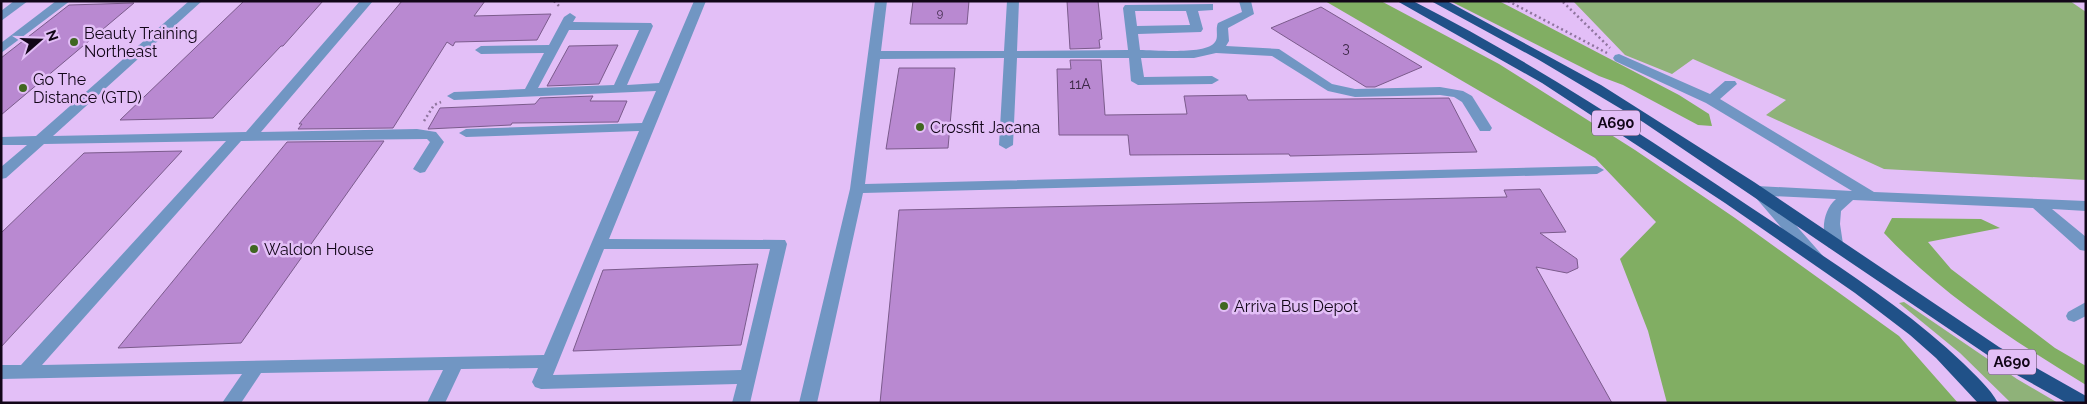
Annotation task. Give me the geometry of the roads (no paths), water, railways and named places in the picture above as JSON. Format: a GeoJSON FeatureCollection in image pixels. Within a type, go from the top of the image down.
{"type":"FeatureCollection","features":[{"type":"Feature","properties":{"kind":"highway","name":"A690"},"geometry":{"type":"LineString","coordinates":[[1403,1],[1498,51],[1572,95],[1655,148],[1820,261],[1897,315],[1939,349],[1989,403]]}},
{"type":"Feature","properties":{"kind":"highway","name":"A690"},"geometry":{"type":"LineString","coordinates":[[1437,1],[1595,87],[1758,191],[2004,357],[2084,403]]}},
{"type":"Feature","properties":{"kind":"street"},"geometry":{"type":"LineString","coordinates":[[1,17],[22,1]]}},
{"type":"Feature","properties":{"kind":"street"},"geometry":{"type":"LineString","coordinates":[[1,49],[64,1]]}},
{"type":"Feature","properties":{"kind":"street"},"geometry":{"type":"LineString","coordinates":[[1,175],[196,1]]}},
{"type":"Feature","properties":{"kind":"street"},"geometry":{"type":"LineString","coordinates":[[1,380],[26,371],[367,1]]}},
{"type":"Feature","properties":{"kind":"street"},"geometry":{"type":"LineString","coordinates":[[700,1],[541,382],[748,377]]}},
{"type":"Feature","properties":{"kind":"street"},"geometry":{"type":"LineString","coordinates":[[808,403],[857,189],[876,55],[881,1]]}},
{"type":"Feature","properties":{"kind":"street"},"geometry":{"type":"LineString","coordinates":[[1006,145],[1012,54],[1013,1]]}},
{"type":"Feature","properties":{"kind":"street"},"geometry":{"type":"LineString","coordinates":[[1216,49],[1223,41],[1222,26],[1248,14],[1245,1]]}},
{"type":"Feature","properties":{"kind":"street"},"geometry":{"type":"LineString","coordinates":[[1209,7],[1129,8],[1138,81],[1212,80]]}},
{"type":"Feature","properties":{"kind":"street"},"geometry":{"type":"LineString","coordinates":[[1131,30],[1197,29],[1191,8]]}},
{"type":"Feature","properties":{"kind":"street"},"geometry":{"type":"LineString","coordinates":[[529,93],[568,22],[648,26],[619,88]]}},
{"type":"Feature","properties":{"kind":"street"},"geometry":{"type":"LineString","coordinates":[[876,55],[1194,54],[1216,49],[1275,52],[1328,87],[1355,93],[1440,91],[1458,94],[1467,99],[1485,128]]}},
{"type":"Feature","properties":{"kind":"street"},"geometry":{"type":"LineString","coordinates":[[481,50],[552,50]]}},
{"type":"Feature","properties":{"kind":"street"},"geometry":{"type":"LineString","coordinates":[[1619,58],[1711,100],[1799,151],[1870,196]]}},
{"type":"Feature","properties":{"kind":"street"},"geometry":{"type":"LineString","coordinates":[[1711,100],[1730,84]]}},
{"type":"Feature","properties":{"kind":"street"},"geometry":{"type":"LineString","coordinates":[[456,96],[664,87]]}},
{"type":"Feature","properties":{"kind":"street"},"geometry":{"type":"LineString","coordinates":[[466,133],[646,127]]}},
{"type":"Feature","properties":{"kind":"street"},"geometry":{"type":"LineString","coordinates":[[1,141],[417,133],[431,135],[437,142],[420,169]]}},
{"type":"Feature","properties":{"kind":"street"},"geometry":{"type":"LineString","coordinates":[[857,189],[1597,170]]}},
{"type":"Feature","properties":{"kind":"street"},"geometry":{"type":"LineString","coordinates":[[1758,191],[1820,261]]}},
{"type":"Feature","properties":{"kind":"street"},"geometry":{"type":"LineString","coordinates":[[1758,191],[2086,206]]}},
{"type":"Feature","properties":{"kind":"street"},"geometry":{"type":"LineString","coordinates":[[1835,244],[1832,224],[1834,208],[1850,195]]}},
{"type":"Feature","properties":{"kind":"street"},"geometry":{"type":"LineString","coordinates":[[2036,204],[2086,246]]}},
{"type":"Feature","properties":{"kind":"street"},"geometry":{"type":"LineString","coordinates":[[598,244],[779,244],[742,403]]}},
{"type":"Feature","properties":{"kind":"street"},"geometry":{"type":"LineString","coordinates":[[1,372],[550,361]]}},
{"type":"Feature","properties":{"kind":"street"},"geometry":{"type":"LineString","coordinates":[[436,403],[455,363]]}},
{"type":"Feature","properties":{"kind":"street"},"geometry":{"type":"LineString","coordinates":[[231,403],[256,367]]}},
{"type":"Feature","properties":{"kind":"place","name":"Beauty Training Northeast"},"geometry":{"type":"Point","coordinates":[74,42]}},
{"type":"Feature","properties":{"kind":"place","name":"Go The Distance (GTD)"},"geometry":{"type":"Point","coordinates":[23,88]}},
{"type":"Feature","properties":{"kind":"place","name":"Crossfit Jacana"},"geometry":{"type":"Point","coordinates":[920,127]}},
{"type":"Feature","properties":{"kind":"place","name":"Waldon House"},"geometry":{"type":"Point","coordinates":[254,249]}},
{"type":"Feature","properties":{"kind":"place","name":"Arriva Bus Depot"},"geometry":{"type":"Point","coordinates":[1224,306]}}]}
